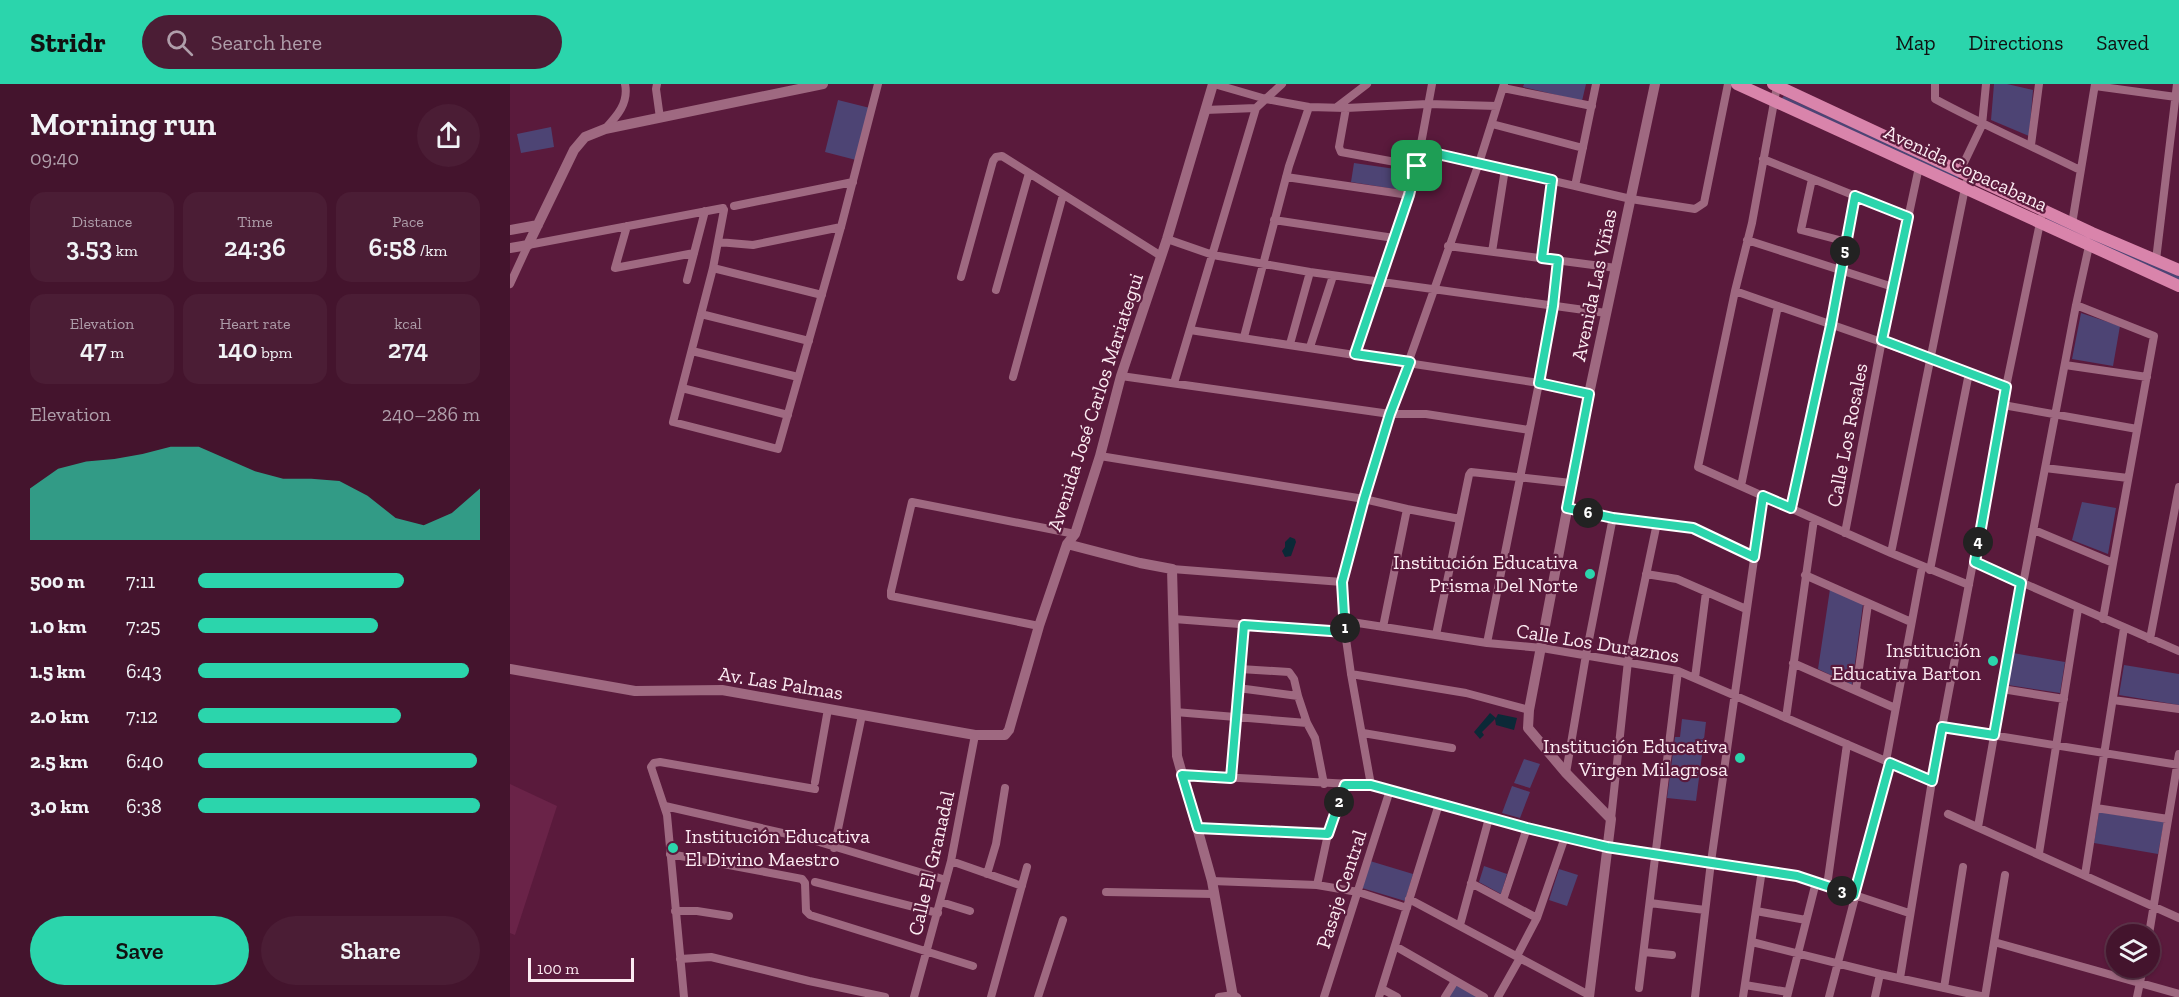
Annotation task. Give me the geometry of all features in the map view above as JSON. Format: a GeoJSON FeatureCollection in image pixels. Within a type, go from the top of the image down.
{"type":"FeatureCollection","features":[{"type":"Feature","properties":{"kind":"main road","name":"Avenida Copacabana"},"geometry":{"type":"LineString","coordinates":[[1737,84],[2179,286]]}},
{"type":"Feature","properties":{"kind":"main road","name":"Avenida Copacabana"},"geometry":{"type":"LineString","coordinates":[[1779,86],[2072,224],[2179,270]]}},
{"type":"Feature","properties":{"kind":"street"},"geometry":{"type":"LineString","coordinates":[[605,129],[620,112],[625,101],[625,84]]}},
{"type":"Feature","properties":{"kind":"street"},"geometry":{"type":"LineString","coordinates":[[657,84],[660,118]]}},
{"type":"Feature","properties":{"kind":"street"},"geometry":{"type":"LineString","coordinates":[[510,284],[574,150],[585,136],[605,129],[797,87],[823,84]]}},
{"type":"Feature","properties":{"kind":"street"},"geometry":{"type":"LineString","coordinates":[[510,248],[723,209],[713,268],[673,422],[778,449],[841,227],[878,84]]}},
{"type":"Feature","properties":{"kind":"street"},"geometry":{"type":"LineString","coordinates":[[1214,84],[1266,99],[1309,107],[1497,106]]}},
{"type":"Feature","properties":{"kind":"street","name":"Avenida José Carlos Mariategui"},"geometry":{"type":"LineString","coordinates":[[1009,730],[1039,626],[1067,544],[1075,534],[1100,456],[1121,375],[1167,239],[1214,84]]}},
{"type":"Feature","properties":{"kind":"street"},"geometry":{"type":"LineString","coordinates":[[1174,383],[1256,108],[1282,84]]}},
{"type":"Feature","properties":{"kind":"street"},"geometry":{"type":"LineString","coordinates":[[1367,84],[1341,108],[1339,147],[1341,152],[1417,166]]}},
{"type":"Feature","properties":{"kind":"street"},"geometry":{"type":"LineString","coordinates":[[1355,354],[1409,195],[1417,166],[1432,84]]}},
{"type":"Feature","properties":{"kind":"street"},"geometry":{"type":"LineString","coordinates":[[1575,186],[1596,84]]}},
{"type":"Feature","properties":{"kind":"street","name":"Avenida Las Viñas"},"geometry":{"type":"LineString","coordinates":[[1611,819],[1566,773],[1528,728],[1529,710],[1571,483],[1655,84]]}},
{"type":"Feature","properties":{"kind":"street"},"geometry":{"type":"LineString","coordinates":[[1420,150],[1631,199],[1695,209],[1704,203],[1728,84]]}},
{"type":"Feature","properties":{"kind":"street"},"geometry":{"type":"LineString","coordinates":[[1935,84],[1935,99],[1982,125],[2031,145],[2080,170]]}},
{"type":"Feature","properties":{"kind":"street"},"geometry":{"type":"LineString","coordinates":[[1891,554],[1965,188],[1964,173],[1982,125],[1986,84]]}},
{"type":"Feature","properties":{"kind":"street"},"geometry":{"type":"LineString","coordinates":[[2031,145],[2039,84]]}},
{"type":"Feature","properties":{"kind":"street"},"geometry":{"type":"LineString","coordinates":[[2156,260],[2177,84]]}},
{"type":"Feature","properties":{"kind":"street"},"geometry":{"type":"LineString","coordinates":[[2072,224],[2095,85],[2139,88],[2176,97]]}},
{"type":"Feature","properties":{"kind":"street"},"geometry":{"type":"LineString","coordinates":[[1371,785],[1345,632],[1342,582],[1390,414],[1479,163],[1503,86],[1592,106]]}},
{"type":"Feature","properties":{"kind":"street"},"geometry":{"type":"LineString","coordinates":[[1779,86],[1698,468],[1891,554],[1969,585]]}},
{"type":"Feature","properties":{"kind":"street"},"geometry":{"type":"LineString","coordinates":[[1244,337],[1286,177],[1309,107]]}},
{"type":"Feature","properties":{"kind":"street"},"geometry":{"type":"LineString","coordinates":[[1205,110],[1256,108]]}},
{"type":"Feature","properties":{"kind":"street"},"geometry":{"type":"LineString","coordinates":[[1492,124],[1583,148]]}},
{"type":"Feature","properties":{"kind":"street"},"geometry":{"type":"LineString","coordinates":[[961,277],[993,161],[996,157],[1002,156],[1161,256]]}},
{"type":"Feature","properties":{"kind":"street"},"geometry":{"type":"LineString","coordinates":[[1763,159],[1908,217]]}},
{"type":"Feature","properties":{"kind":"street","name":"Calle Los Rosales"},"geometry":{"type":"LineString","coordinates":[[1845,533],[1882,340],[1920,167]]}},
{"type":"Feature","properties":{"kind":"street"},"geometry":{"type":"LineString","coordinates":[[1492,252],[1505,170]]}},
{"type":"Feature","properties":{"kind":"street"},"geometry":{"type":"LineString","coordinates":[[996,290],[1029,173]]}},
{"type":"Feature","properties":{"kind":"street"},"geometry":{"type":"LineString","coordinates":[[1286,177],[1409,195]]}},
{"type":"Feature","properties":{"kind":"street"},"geometry":{"type":"LineString","coordinates":[[1812,179],[1801,230],[1847,242]]}},
{"type":"Feature","properties":{"kind":"street"},"geometry":{"type":"LineString","coordinates":[[1542,258],[1552,180]]}},
{"type":"Feature","properties":{"kind":"street"},"geometry":{"type":"LineString","coordinates":[[734,206],[853,182]]}},
{"type":"Feature","properties":{"kind":"street"},"geometry":{"type":"LineString","coordinates":[[1013,377],[1063,195]]}},
{"type":"Feature","properties":{"kind":"street"},"geometry":{"type":"LineString","coordinates":[[1791,508],[1831,325],[1855,196]]}},
{"type":"Feature","properties":{"kind":"street"},"geometry":{"type":"LineString","coordinates":[[1900,978],[1932,781],[2042,209]]}},
{"type":"Feature","properties":{"kind":"street"},"geometry":{"type":"LineString","coordinates":[[687,280],[705,211]]}},
{"type":"Feature","properties":{"kind":"street"},"geometry":{"type":"LineString","coordinates":[[1274,220],[1394,238]]}},
{"type":"Feature","properties":{"kind":"street"},"geometry":{"type":"LineString","coordinates":[[510,230],[538,225]]}},
{"type":"Feature","properties":{"kind":"street"},"geometry":{"type":"LineString","coordinates":[[627,226],[615,268],[694,253]]}},
{"type":"Feature","properties":{"kind":"street"},"geometry":{"type":"LineString","coordinates":[[718,242],[753,245],[841,227]]}},
{"type":"Feature","properties":{"kind":"street"},"geometry":{"type":"LineString","coordinates":[[1167,239],[1213,255],[1333,276],[1606,313]]}},
{"type":"Feature","properties":{"kind":"street"},"geometry":{"type":"LineString","coordinates":[[1747,240],[1893,288]]}},
{"type":"Feature","properties":{"kind":"street"},"geometry":{"type":"LineString","coordinates":[[1448,246],[1616,268]]}},
{"type":"Feature","properties":{"kind":"street"},"geometry":{"type":"LineString","coordinates":[[1978,827],[2022,584],[2089,246]]}},
{"type":"Feature","properties":{"kind":"street"},"geometry":{"type":"LineString","coordinates":[[1487,643],[1539,383],[1553,306],[1558,260]]}},
{"type":"Feature","properties":{"kind":"street"},"geometry":{"type":"LineString","coordinates":[[713,268],[822,295]]}},
{"type":"Feature","properties":{"kind":"street"},"geometry":{"type":"LineString","coordinates":[[1290,344],[1310,272]]}},
{"type":"Feature","properties":{"kind":"street"},"geometry":{"type":"LineString","coordinates":[[1310,348],[1333,276]]}},
{"type":"Feature","properties":{"kind":"street"},"geometry":{"type":"LineString","coordinates":[[1735,291],[1831,325],[1882,340],[2006,387]]}},
{"type":"Feature","properties":{"kind":"street"},"geometry":{"type":"LineString","coordinates":[[2076,305],[2154,336],[2103,619]]}},
{"type":"Feature","properties":{"kind":"street"},"geometry":{"type":"LineString","coordinates":[[1741,486],[1778,306]]}},
{"type":"Feature","properties":{"kind":"street"},"geometry":{"type":"LineString","coordinates":[[701,314],[809,341]]}},
{"type":"Feature","properties":{"kind":"street"},"geometry":{"type":"LineString","coordinates":[[1190,330],[1410,362],[1539,383],[1589,394]]}},
{"type":"Feature","properties":{"kind":"street"},"geometry":{"type":"LineString","coordinates":[[692,351],[798,377]]}},
{"type":"Feature","properties":{"kind":"street"},"geometry":{"type":"LineString","coordinates":[[2065,365],[2147,377]]}},
{"type":"Feature","properties":{"kind":"street"},"geometry":{"type":"LineString","coordinates":[[1829,997],[1888,762],[1895,708],[1911,622],[1926,569],[1970,373]]}},
{"type":"Feature","properties":{"kind":"street"},"geometry":{"type":"LineString","coordinates":[[1121,375],[1390,414],[1426,414],[1529,430]]}},
{"type":"Feature","properties":{"kind":"street"},"geometry":{"type":"LineString","coordinates":[[682,388],[788,415]]}},
{"type":"Feature","properties":{"kind":"street"},"geometry":{"type":"LineString","coordinates":[[2003,405],[2137,429]]}},
{"type":"Feature","properties":{"kind":"street"},"geometry":{"type":"LineString","coordinates":[[1100,456],[1364,499],[1460,519]]}},
{"type":"Feature","properties":{"kind":"street"},"geometry":{"type":"LineString","coordinates":[[2045,468],[2128,478]]}},
{"type":"Feature","properties":{"kind":"street"},"geometry":{"type":"LineString","coordinates":[[1436,635],[1471,472],[1571,483]]}},
{"type":"Feature","properties":{"kind":"street"},"geometry":{"type":"LineString","coordinates":[[2150,639],[2179,487]]}},
{"type":"Feature","properties":{"kind":"street"},"geometry":{"type":"LineString","coordinates":[[1695,997],[1711,862],[1763,496]]}},
{"type":"Feature","properties":{"kind":"street"},"geometry":{"type":"LineString","coordinates":[[1039,626],[891,596],[912,502],[1075,534]]}},
{"type":"Feature","properties":{"kind":"street"},"geometry":{"type":"LineString","coordinates":[[1567,508],[1613,518],[1693,528],[1754,557]]}},
{"type":"Feature","properties":{"kind":"street"},"geometry":{"type":"LineString","coordinates":[[1383,627],[1407,509]]}},
{"type":"Feature","properties":{"kind":"street"},"geometry":{"type":"LineString","coordinates":[[1566,773],[1613,518]]}},
{"type":"Feature","properties":{"kind":"street"},"geometry":{"type":"LineString","coordinates":[[1786,718],[1814,519]]}},
{"type":"Feature","properties":{"kind":"street"},"geometry":{"type":"LineString","coordinates":[[1212,881],[1317,885],[1408,903],[1460,925],[1589,996],[1628,661],[1657,524]]}},
{"type":"Feature","properties":{"kind":"street"},"geometry":{"type":"LineString","coordinates":[[2034,530],[2113,563]]}},
{"type":"Feature","properties":{"kind":"street"},"geometry":{"type":"LineString","coordinates":[[1067,544],[1173,569],[1342,582]]}},
{"type":"Feature","properties":{"kind":"street"},"geometry":{"type":"LineString","coordinates":[[1975,562],[2078,609],[2179,651]]}},
{"type":"Feature","properties":{"kind":"street"},"geometry":{"type":"LineString","coordinates":[[1173,569],[1177,756],[1212,881],[1234,996],[1219,997]]}},
{"type":"Feature","properties":{"kind":"street"},"geometry":{"type":"LineString","coordinates":[[1646,574],[1677,579],[1746,609]]}},
{"type":"Feature","properties":{"kind":"street"},"geometry":{"type":"LineString","coordinates":[[1805,575],[1911,622]]}},
{"type":"Feature","properties":{"kind":"street"},"geometry":{"type":"LineString","coordinates":[[1695,678],[1706,592]]}},
{"type":"Feature","properties":{"kind":"street"},"geometry":{"type":"LineString","coordinates":[[1856,690],[1868,604]]}},
{"type":"Feature","properties":{"kind":"street"},"geometry":{"type":"LineString","coordinates":[[2038,854],[2078,609]]}},
{"type":"Feature","properties":{"kind":"street"},"geometry":{"type":"LineString","coordinates":[[1174,619],[1345,632]]}},
{"type":"Feature","properties":{"kind":"street","name":"Calle Los Duraznos"},"geometry":{"type":"LineString","coordinates":[[1346,621],[1487,643],[1542,648],[1678,671],[1932,781]]}},
{"type":"Feature","properties":{"kind":"street"},"geometry":{"type":"LineString","coordinates":[[1231,778],[1244,625]]}},
{"type":"Feature","properties":{"kind":"street"},"geometry":{"type":"LineString","coordinates":[[2085,875],[2124,628]]}},
{"type":"Feature","properties":{"kind":"street"},"geometry":{"type":"LineString","coordinates":[[1793,663],[1895,708]]}},
{"type":"Feature","properties":{"kind":"street","name":"Av. Las Palmas"},"geometry":{"type":"LineString","coordinates":[[510,669],[635,691],[722,690],[975,735],[1005,735],[1009,730]]}},
{"type":"Feature","properties":{"kind":"street"},"geometry":{"type":"LineString","coordinates":[[1240,669],[1289,672],[1294,679],[1307,723],[1315,738],[1324,784]]}},
{"type":"Feature","properties":{"kind":"street"},"geometry":{"type":"LineString","coordinates":[[1639,988],[1678,671]]}},
{"type":"Feature","properties":{"kind":"street"},"geometry":{"type":"LineString","coordinates":[[1351,674],[1466,693],[1529,710]]}},
{"type":"Feature","properties":{"kind":"street"},"geometry":{"type":"LineString","coordinates":[[1238,688],[1298,696]]}},
{"type":"Feature","properties":{"kind":"street"},"geometry":{"type":"LineString","coordinates":[[2002,689],[2064,699]]}},
{"type":"Feature","properties":{"kind":"street"},"geometry":{"type":"LineString","coordinates":[[2113,700],[2179,709]]}},
{"type":"Feature","properties":{"kind":"street"},"geometry":{"type":"LineString","coordinates":[[684,997],[665,806],[651,767],[660,762],[815,786],[828,709]]}},
{"type":"Feature","properties":{"kind":"street"},"geometry":{"type":"LineString","coordinates":[[1175,712],[1307,723]]}},
{"type":"Feature","properties":{"kind":"street"},"geometry":{"type":"LineString","coordinates":[[834,848],[862,715]]}},
{"type":"Feature","properties":{"kind":"street"},"geometry":{"type":"LineString","coordinates":[[1942,727],[2178,765]]}},
{"type":"Feature","properties":{"kind":"street"},"geometry":{"type":"LineString","coordinates":[[1363,733],[1452,747]]}},
{"type":"Feature","properties":{"kind":"street","name":"Calle El Granadal"},"geometry":{"type":"LineString","coordinates":[[914,997],[951,861],[975,735]]}},
{"type":"Feature","properties":{"kind":"street"},"geometry":{"type":"LineString","coordinates":[[1827,886],[1847,744]]}},
{"type":"Feature","properties":{"kind":"street"},"geometry":{"type":"LineString","coordinates":[[2151,924],[2179,754]]}},
{"type":"Feature","properties":{"kind":"street"},"geometry":{"type":"LineString","coordinates":[[1182,775],[1371,785],[1527,828],[1607,847],[1797,876],[1909,913]]}},
{"type":"Feature","properties":{"kind":"street"},"geometry":{"type":"LineString","coordinates":[[1317,885],[1328,834],[1345,785]]}},
{"type":"Feature","properties":{"kind":"street"},"geometry":{"type":"LineString","coordinates":[[987,874],[996,844],[1005,788]]}},
{"type":"Feature","properties":{"kind":"street","name":"Pasaje Central"},"geometry":{"type":"LineString","coordinates":[[1324,997],[1390,790]]}},
{"type":"Feature","properties":{"kind":"street"},"geometry":{"type":"LineString","coordinates":[[1397,997],[1381,993],[1439,804]]}},
{"type":"Feature","properties":{"kind":"street"},"geometry":{"type":"LineString","coordinates":[[665,806],[809,839],[946,880]]}},
{"type":"Feature","properties":{"kind":"street"},"geometry":{"type":"LineString","coordinates":[[2096,808],[2168,819]]}},
{"type":"Feature","properties":{"kind":"street"},"geometry":{"type":"LineString","coordinates":[[1948,814],[2179,918]]}},
{"type":"Feature","properties":{"kind":"street"},"geometry":{"type":"LineString","coordinates":[[1460,925],[1489,818]]}},
{"type":"Feature","properties":{"kind":"street"},"geometry":{"type":"LineString","coordinates":[[1198,828],[1328,834]]}},
{"type":"Feature","properties":{"kind":"street"},"geometry":{"type":"LineString","coordinates":[[1503,900],[1527,828]]}},
{"type":"Feature","properties":{"kind":"street"},"geometry":{"type":"LineString","coordinates":[[1497,997],[1537,918],[1565,837]]}},
{"type":"Feature","properties":{"kind":"street"},"geometry":{"type":"LineString","coordinates":[[670,854],[802,879],[805,883],[807,914],[973,966]]}},
{"type":"Feature","properties":{"kind":"street"},"geometry":{"type":"LineString","coordinates":[[951,861],[1022,886]]}},
{"type":"Feature","properties":{"kind":"street"},"geometry":{"type":"LineString","coordinates":[[991,997],[1027,867]]}},
{"type":"Feature","properties":{"kind":"street"},"geometry":{"type":"LineString","coordinates":[[1944,988],[1963,867]]}},
{"type":"Feature","properties":{"kind":"street"},"geometry":{"type":"LineString","coordinates":[[1743,997],[1762,870]]}},
{"type":"Feature","properties":{"kind":"street"},"geometry":{"type":"LineString","coordinates":[[1752,942],[1837,964],[1985,997],[2006,875]]}},
{"type":"Feature","properties":{"kind":"street"},"geometry":{"type":"LineString","coordinates":[[815,882],[938,914]]}},
{"type":"Feature","properties":{"kind":"street"},"geometry":{"type":"LineString","coordinates":[[1745,985],[1787,994],[1816,882]]}},
{"type":"Feature","properties":{"kind":"street"},"geometry":{"type":"LineString","coordinates":[[1471,883],[1537,918]]}},
{"type":"Feature","properties":{"kind":"street"},"geometry":{"type":"LineString","coordinates":[[1106,892],[1214,894]]}},
{"type":"Feature","properties":{"kind":"street"},"geometry":{"type":"LineString","coordinates":[[941,902],[970,911]]}},
{"type":"Feature","properties":{"kind":"street"},"geometry":{"type":"LineString","coordinates":[[1650,903],[1705,910]]}},
{"type":"Feature","properties":{"kind":"street"},"geometry":{"type":"LineString","coordinates":[[675,911],[697,911],[729,916]]}},
{"type":"Feature","properties":{"kind":"street"},"geometry":{"type":"LineString","coordinates":[[1756,911],[1806,920]]}},
{"type":"Feature","properties":{"kind":"street"},"geometry":{"type":"LineString","coordinates":[[1038,997],[1063,920]]}},
{"type":"Feature","properties":{"kind":"street"},"geometry":{"type":"LineString","coordinates":[[1994,942],[2179,994]]}},
{"type":"Feature","properties":{"kind":"street"},"geometry":{"type":"LineString","coordinates":[[1395,946],[1484,997]]}},
{"type":"Feature","properties":{"kind":"street"},"geometry":{"type":"LineString","coordinates":[[1644,952],[1672,955]]}},
{"type":"Feature","properties":{"kind":"street"},"geometry":{"type":"LineString","coordinates":[[680,959],[711,957],[885,997]]}},
{"type":"Feature","properties":{"kind":"street"},"geometry":{"type":"LineString","coordinates":[[1875,997],[1880,974]]}},
{"type":"Feature","properties":{"kind":"street"},"geometry":{"type":"LineString","coordinates":[[2137,997],[2141,978]]}},
{"type":"Feature","properties":{"kind":"street"},"geometry":{"type":"LineString","coordinates":[[1445,997],[1455,981]]}},
{"type":"Feature","properties":{"kind":"shaded area"},"geometry":{"type":"Polygon","coordinates":[[[1524,84],[1586,84],[1582,101],[1523,87],[1524,84]]]}},
{"type":"Feature","properties":{"kind":"shaded area"},"geometry":{"type":"Polygon","coordinates":[[[1994,84],[2007,84],[2033,90],[2029,136],[1991,120],[1994,84]]]}},
{"type":"Feature","properties":{"kind":"shaded area"},"geometry":{"type":"Polygon","coordinates":[[[1784,96],[1959,177],[1957,180],[1781,99],[1784,96]]]}},
{"type":"Feature","properties":{"kind":"shaded area"},"geometry":{"type":"Polygon","coordinates":[[[838,100],[870,108],[856,160],[825,152],[838,100]]]}},
{"type":"Feature","properties":{"kind":"shaded area"},"geometry":{"type":"Polygon","coordinates":[[[551,127],[554,147],[521,153],[517,134],[551,127]]]}},
{"type":"Feature","properties":{"kind":"shaded area"},"geometry":{"type":"Polygon","coordinates":[[[1354,163],[1409,171],[1401,190],[1351,182],[1354,163]]]}},
{"type":"Feature","properties":{"kind":"shaded area"},"geometry":{"type":"Polygon","coordinates":[[[2046,219],[2179,275],[2179,281],[2046,219]]]}},
{"type":"Feature","properties":{"kind":"shaded area"},"geometry":{"type":"Polygon","coordinates":[[[2081,313],[2120,326],[2113,366],[2072,359],[2081,313]]]}},
{"type":"Feature","properties":{"kind":"shaded area"},"geometry":{"type":"Polygon","coordinates":[[[2082,502],[2116,508],[2108,554],[2072,540],[2082,502]]]}},
{"type":"Feature","properties":{"kind":"shaded area"},"geometry":{"type":"Polygon","coordinates":[[[1830,589],[1863,604],[1852,685],[1818,669],[1830,589]]]}},
{"type":"Feature","properties":{"kind":"shaded area"},"geometry":{"type":"Polygon","coordinates":[[[2013,653],[2065,662],[2060,693],[2008,685],[2013,653]]]}},
{"type":"Feature","properties":{"kind":"shaded area"},"geometry":{"type":"Polygon","coordinates":[[[2124,665],[2179,674],[2179,705],[2119,695],[2124,665]]]}},
{"type":"Feature","properties":{"kind":"shaded area"},"geometry":{"type":"Polygon","coordinates":[[[1682,719],[1706,722],[1704,739],[1693,739],[1704,740],[1696,801],[1667,798],[1675,737],[1680,737],[1682,719]]]}},
{"type":"Feature","properties":{"kind":"shaded area"},"geometry":{"type":"Polygon","coordinates":[[[1524,759],[1540,764],[1530,788],[1514,783],[1524,759]]]}},
{"type":"Feature","properties":{"kind":"shaded area"},"geometry":{"type":"Polygon","coordinates":[[[510,784],[557,806],[515,935],[510,933],[510,784]]]}},
{"type":"Feature","properties":{"kind":"shaded area"},"geometry":{"type":"Polygon","coordinates":[[[1512,786],[1530,792],[1520,818],[1502,813],[1512,786]]]}},
{"type":"Feature","properties":{"kind":"shaded area"},"geometry":{"type":"Polygon","coordinates":[[[2099,812],[2164,822],[2158,854],[2094,843],[2099,812]]]}},
{"type":"Feature","properties":{"kind":"shaded area"},"geometry":{"type":"Polygon","coordinates":[[[1370,861],[1413,874],[1405,901],[1362,888],[1370,861]]]}},
{"type":"Feature","properties":{"kind":"shaded area"},"geometry":{"type":"Polygon","coordinates":[[[1484,866],[1507,874],[1501,894],[1479,882],[1484,866]]]}},
{"type":"Feature","properties":{"kind":"shaded area"},"geometry":{"type":"Polygon","coordinates":[[[1559,869],[1578,875],[1567,906],[1549,900],[1559,869]]]}},
{"type":"Feature","properties":{"kind":"shaded area"},"geometry":{"type":"Polygon","coordinates":[[[1455,984],[1478,997],[1448,997],[1455,984]]]}},
{"type":"Feature","properties":{"kind":"water"},"geometry":{"type":"Polygon","coordinates":[[[1290,537],[1296,542],[1291,556],[1285,557],[1282,551],[1285,542],[1290,537]]]}},
{"type":"Feature","properties":{"kind":"water"},"geometry":{"type":"Polygon","coordinates":[[[1490,713],[1496,718],[1498,714],[1517,718],[1514,730],[1496,725],[1495,719],[1482,732],[1484,735],[1480,739],[1474,732],[1490,713]]]}},
{"type":"Feature","properties":{"kind":"place","name":"Institución Educativa Prisma Del Norte"},"geometry":{"type":"Point","coordinates":[1590,574]}},
{"type":"Feature","properties":{"kind":"place","name":"Institución Educativa Barton"},"geometry":{"type":"Point","coordinates":[1993,661]}},
{"type":"Feature","properties":{"kind":"place","name":"Institución Educativa Virgen Milagrosa"},"geometry":{"type":"Point","coordinates":[1740,758]}},
{"type":"Feature","properties":{"kind":"place","name":"Institución Educativa El Divino Maestro"},"geometry":{"type":"Point","coordinates":[673,848]}},
{"type":"Feature","properties":{"kind":"route"},"geometry":{"type":"LineString","coordinates":[[1420,150],[1552,180],[1542,258],[1558,260],[1553,306],[1539,383],[1589,394],[1567,508],[1613,518],[1693,528],[1754,557],[1763,496],[1791,508],[1831,325],[1855,196],[1908,217],[1882,340],[2006,387],[1975,562],[2021,583],[1994,735],[1942,727],[1932,781],[1890,763],[1854,895],[1797,876],[1607,847],[1527,828],[1371,785],[1345,785],[1328,834],[1198,828],[1182,775],[1231,778],[1244,625],[1345,632],[1342,582],[1390,414],[1410,362],[1355,354],[1417,166],[1420,150]]}}]}
